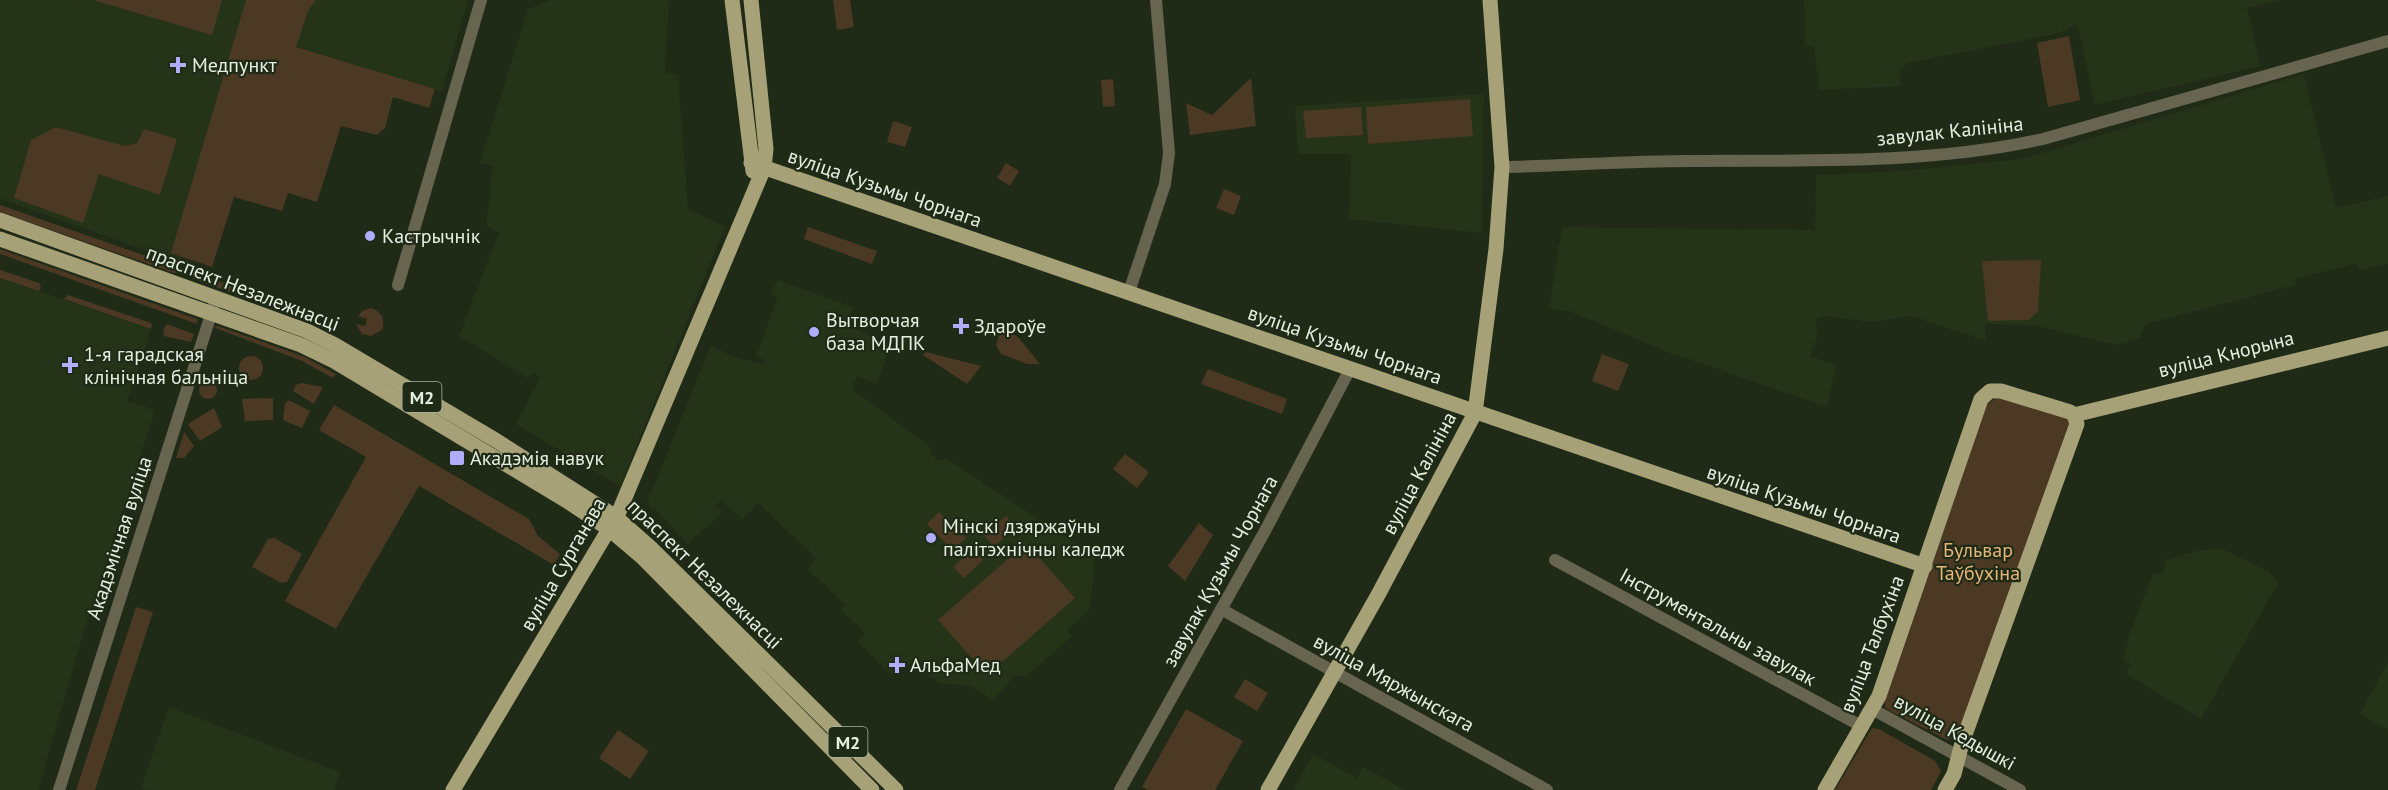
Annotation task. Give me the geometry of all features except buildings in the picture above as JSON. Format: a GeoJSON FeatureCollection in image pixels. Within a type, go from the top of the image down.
{"type":"FeatureCollection","features":[{"type":"Feature","properties":{"kind":"main road"},"geometry":{"type":"LineString","coordinates":[[732,0],[757,166]]}},
{"type":"Feature","properties":{"kind":"main road","name":"вуліца Сурганава"},"geometry":{"type":"LineString","coordinates":[[453,790],[612,523],[756,183],[757,166],[766,149],[751,0]]}},
{"type":"Feature","properties":{"kind":"main road","name":"вуліца Калініна"},"geometry":{"type":"LineString","coordinates":[[1268,790],[1475,413],[1496,249],[1502,167],[1490,0]]}},
{"type":"Feature","properties":{"kind":"main road","name":"вуліца Кузьмы Чорнага"},"geometry":{"type":"LineString","coordinates":[[757,166],[1925,566]]}},
{"type":"Feature","properties":{"kind":"main road","name":"праспект Незалежнасці"},"geometry":{"type":"LineString","coordinates":[[0,220],[307,331],[335,345],[497,441],[612,523],[642,557],[872,790]]}},
{"type":"Feature","properties":{"kind":"main road","name":"праспект Незалежнасці"},"geometry":{"type":"LineString","coordinates":[[0,239],[301,345],[334,361],[612,523],[650,547],[896,790]]}},
{"type":"Feature","properties":{"kind":"main road","name":"вуліца Кнорына"},"geometry":{"type":"LineString","coordinates":[[2074,415],[2388,338]]}},
{"type":"Feature","properties":{"kind":"main road","name":"вуліца Талбухіна"},"geometry":{"type":"LineString","coordinates":[[1825,790],[1872,709],[1925,566],[1983,396],[1990,391],[2001,391],[2074,415]]}},
{"type":"Feature","properties":{"kind":"main road"},"geometry":{"type":"LineString","coordinates":[[1945,790],[2077,424],[2074,415]]}},
{"type":"Feature","properties":{"kind":"street"},"geometry":{"type":"LineString","coordinates":[[398,285],[481,0]]}},
{"type":"Feature","properties":{"kind":"street"},"geometry":{"type":"LineString","coordinates":[[1129,292],[1165,184],[1169,153],[1156,0]]}},
{"type":"Feature","properties":{"kind":"street","name":"завулак Калініна"},"geometry":{"type":"LineString","coordinates":[[1502,167],[1666,161],[1809,162],[1905,158],[1991,149],[2043,139],[2388,41]]}},
{"type":"Feature","properties":{"kind":"street","name":"Акадэмічная вуліца"},"geometry":{"type":"LineString","coordinates":[[59,790],[216,298]]}},
{"type":"Feature","properties":{"kind":"street","name":"завулак Кузьмы Чорнага"},"geometry":{"type":"LineString","coordinates":[[1120,790],[1221,609],[1350,369]]}},
{"type":"Feature","properties":{"kind":"street","name":"Інструментальны завулак"},"geometry":{"type":"LineString","coordinates":[[1556,560],[1863,727]]}},
{"type":"Feature","properties":{"kind":"street","name":"вуліца Мяржынскага"},"geometry":{"type":"LineString","coordinates":[[1221,609],[1547,790]]}},
{"type":"Feature","properties":{"kind":"street","name":"вуліца Кедышкі"},"geometry":{"type":"LineString","coordinates":[[1872,709],[2020,790]]}},
{"type":"Feature","properties":{"kind":"shaded area"},"geometry":{"type":"Polygon","coordinates":[[[0,0],[468,0],[442,92],[248,32],[180,262],[0,199],[0,0]]]}},
{"type":"Feature","properties":{"kind":"shaded area"},"geometry":{"type":"Polygon","coordinates":[[[551,0],[669,0],[665,72],[678,75],[688,209],[725,227],[620,487],[516,424],[540,377],[533,372],[528,378],[459,336],[499,232],[486,226],[493,166],[480,163],[528,9],[551,0]]]}},
{"type":"Feature","properties":{"kind":"shaded area"},"geometry":{"type":"Polygon","coordinates":[[[1804,0],[2280,0],[2247,8],[2260,66],[2095,105],[2077,24],[2060,33],[1908,63],[1899,71],[1901,86],[1819,90],[1814,46],[1805,45],[1804,0]]]}},
{"type":"Feature","properties":{"kind":"shaded area"},"geometry":{"type":"Polygon","coordinates":[[[2304,74],[2336,208],[2388,196],[2388,264],[2359,270],[2356,264],[2295,279],[2296,285],[2146,324],[2140,338],[2116,345],[2032,325],[1985,324],[1986,341],[1912,316],[1873,322],[1823,316],[1816,319],[1818,335],[1810,356],[1837,365],[1826,407],[1668,352],[1569,311],[1549,309],[1562,227],[1815,230],[1816,175],[1900,171],[2022,159],[2304,74]]]}},
{"type":"Feature","properties":{"kind":"shaded area"},"geometry":{"type":"Polygon","coordinates":[[[1484,94],[1482,233],[1349,219],[1351,154],[1298,154],[1295,106],[1484,94]]]}},
{"type":"Feature","properties":{"kind":"shaded area"},"geometry":{"type":"Polygon","coordinates":[[[0,278],[151,329],[127,401],[155,410],[83,634],[38,790],[0,790],[0,278]]]}},
{"type":"Feature","properties":{"kind":"shaded area","name":"Мінскі дзяржаўны палітэхнічны каледж"},"geometry":{"type":"Polygon","coordinates":[[[777,280],[853,307],[846,325],[891,344],[877,384],[857,377],[852,389],[930,447],[932,455],[938,460],[947,459],[1095,556],[1090,609],[1067,630],[1072,636],[1026,677],[1016,675],[992,700],[969,685],[941,684],[906,662],[893,676],[857,642],[865,633],[840,610],[845,604],[807,569],[816,558],[758,503],[742,520],[721,500],[716,505],[723,512],[688,544],[655,509],[650,508],[646,494],[651,493],[711,345],[729,355],[761,364],[765,360],[756,356],[778,297],[771,294],[777,280]]]}},
{"type":"Feature","properties":{"kind":"shaded area"},"geometry":{"type":"Polygon","coordinates":[[[2222,549],[2268,571],[2278,583],[2201,719],[2126,674],[2130,664],[2123,659],[2130,632],[2153,574],[2165,572],[2164,560],[2200,550],[2222,549]]]}},
{"type":"Feature","properties":{"kind":"shaded area"},"geometry":{"type":"Polygon","coordinates":[[[2388,662],[2388,730],[2360,714],[2388,662]]]}},
{"type":"Feature","properties":{"kind":"shaded area"},"geometry":{"type":"Polygon","coordinates":[[[169,707],[340,772],[334,790],[149,790],[141,788],[169,707]]]}},
{"type":"Feature","properties":{"kind":"shaded area"},"geometry":{"type":"Polygon","coordinates":[[[1313,754],[1357,778],[1363,767],[1405,790],[1293,790],[1313,754]]]}},
{"type":"Feature","properties":{"kind":"green space"},"geometry":{"type":"Polygon","coordinates":[[[93,0],[222,0],[212,35],[93,0]]]}},
{"type":"Feature","properties":{"kind":"green space"},"geometry":{"type":"Polygon","coordinates":[[[246,0],[316,0],[308,11],[296,47],[435,89],[429,108],[393,97],[385,128],[377,135],[341,126],[317,202],[288,193],[282,211],[234,197],[212,267],[171,253],[246,0]]]}},
{"type":"Feature","properties":{"kind":"green space"},"geometry":{"type":"Polygon","coordinates":[[[833,0],[850,0],[854,27],[837,30],[833,0]]]}},
{"type":"Feature","properties":{"kind":"green space"},"geometry":{"type":"Polygon","coordinates":[[[2069,36],[2080,100],[2048,107],[2037,43],[2069,36]]]}},
{"type":"Feature","properties":{"kind":"green space"},"geometry":{"type":"Polygon","coordinates":[[[1251,78],[1256,126],[1190,135],[1186,103],[1212,115],[1251,78]]]}},
{"type":"Feature","properties":{"kind":"green space"},"geometry":{"type":"Polygon","coordinates":[[[1113,79],[1115,106],[1103,107],[1101,80],[1113,79]]]}},
{"type":"Feature","properties":{"kind":"green space"},"geometry":{"type":"Polygon","coordinates":[[[1470,99],[1473,136],[1368,144],[1366,107],[1470,99]]]}},
{"type":"Feature","properties":{"kind":"green space"},"geometry":{"type":"Polygon","coordinates":[[[1361,107],[1363,135],[1306,138],[1303,111],[1361,107]]]}},
{"type":"Feature","properties":{"kind":"green space"},"geometry":{"type":"Polygon","coordinates":[[[893,121],[912,127],[905,147],[887,142],[893,121]]]}},
{"type":"Feature","properties":{"kind":"green space"},"geometry":{"type":"Polygon","coordinates":[[[56,127],[124,146],[137,143],[144,129],[177,139],[160,195],[99,174],[83,223],[14,198],[31,140],[56,127]]]}},
{"type":"Feature","properties":{"kind":"green space"},"geometry":{"type":"Polygon","coordinates":[[[1006,163],[1019,171],[1010,186],[997,178],[1006,163]]]}},
{"type":"Feature","properties":{"kind":"green space"},"geometry":{"type":"Polygon","coordinates":[[[1224,189],[1241,196],[1234,215],[1216,208],[1224,189]]]}},
{"type":"Feature","properties":{"kind":"green space"},"geometry":{"type":"Polygon","coordinates":[[[0,205],[180,268],[179,273],[0,212],[0,205]]]}},
{"type":"Feature","properties":{"kind":"green space"},"geometry":{"type":"Polygon","coordinates":[[[808,227],[877,251],[872,264],[804,239],[808,227]]]}},
{"type":"Feature","properties":{"kind":"green space"},"geometry":{"type":"Polygon","coordinates":[[[0,249],[197,319],[197,324],[0,254],[0,249]]]}},
{"type":"Feature","properties":{"kind":"green space"},"geometry":{"type":"Polygon","coordinates":[[[2041,260],[2038,311],[2029,320],[1988,321],[1982,261],[2041,260]]]}},
{"type":"Feature","properties":{"kind":"green space"},"geometry":{"type":"Polygon","coordinates":[[[0,270],[39,283],[41,287],[39,291],[0,278],[0,270]]]}},
{"type":"Feature","properties":{"kind":"green space"},"geometry":{"type":"Polygon","coordinates":[[[192,272],[302,310],[300,316],[193,279],[192,272]]]}},
{"type":"Feature","properties":{"kind":"green space"},"geometry":{"type":"Polygon","coordinates":[[[68,295],[151,323],[151,329],[64,299],[68,295]]]}},
{"type":"Feature","properties":{"kind":"green space"},"geometry":{"type":"Polygon","coordinates":[[[371,308],[380,313],[383,322],[382,330],[371,336],[362,334],[356,324],[365,326],[367,319],[358,316],[362,311],[371,308]]]}},
{"type":"Feature","properties":{"kind":"green space"},"geometry":{"type":"Polygon","coordinates":[[[167,324],[194,334],[191,342],[164,336],[163,330],[167,324]]]}},
{"type":"Feature","properties":{"kind":"green space"},"geometry":{"type":"Polygon","coordinates":[[[218,326],[305,357],[336,374],[333,378],[302,361],[213,327],[218,326]]]}},
{"type":"Feature","properties":{"kind":"green space"},"geometry":{"type":"Polygon","coordinates":[[[1002,326],[1019,338],[1040,364],[1027,364],[1001,354],[996,345],[1002,326]]]}},
{"type":"Feature","properties":{"kind":"green space"},"geometry":{"type":"Polygon","coordinates":[[[926,352],[981,366],[967,384],[923,355],[926,352]]]}},
{"type":"Feature","properties":{"kind":"green space"},"geometry":{"type":"Polygon","coordinates":[[[1602,354],[1629,364],[1618,391],[1592,381],[1602,354]]]}},
{"type":"Feature","properties":{"kind":"green space"},"geometry":{"type":"Polygon","coordinates":[[[251,356],[260,359],[263,368],[260,377],[251,380],[242,377],[239,368],[242,359],[251,356]]]}},
{"type":"Feature","properties":{"kind":"green space"},"geometry":{"type":"Polygon","coordinates":[[[1208,369],[1287,399],[1282,414],[1201,384],[1208,369]]]}},
{"type":"Feature","properties":{"kind":"green space"},"geometry":{"type":"Polygon","coordinates":[[[208,381],[214,384],[217,390],[214,396],[208,399],[202,396],[199,390],[202,384],[208,381]]]}},
{"type":"Feature","properties":{"kind":"green space"},"geometry":{"type":"Polygon","coordinates":[[[301,383],[323,387],[314,404],[293,391],[296,385],[301,383]]]}},
{"type":"Feature","properties":{"kind":"green space","name":"Бульвар Таўбухіна"},"geometry":{"type":"Polygon","coordinates":[[[1999,397],[2069,418],[2072,428],[1957,737],[1947,740],[1890,711],[1885,707],[1885,702],[1987,404],[1999,397]]]}},
{"type":"Feature","properties":{"kind":"green space"},"geometry":{"type":"Polygon","coordinates":[[[273,398],[273,420],[245,421],[242,399],[273,398]]]}},
{"type":"Feature","properties":{"kind":"green space"},"geometry":{"type":"Polygon","coordinates":[[[289,400],[310,411],[302,428],[283,420],[285,403],[289,400]]]}},
{"type":"Feature","properties":{"kind":"green space"},"geometry":{"type":"Polygon","coordinates":[[[334,405],[529,519],[538,536],[560,554],[554,565],[419,486],[336,629],[285,601],[366,457],[319,430],[334,405]]]}},
{"type":"Feature","properties":{"kind":"green space"},"geometry":{"type":"Polygon","coordinates":[[[214,408],[222,427],[200,441],[188,424],[214,408]]]}},
{"type":"Feature","properties":{"kind":"green space"},"geometry":{"type":"Polygon","coordinates":[[[184,432],[194,446],[184,458],[176,458],[184,432]]]}},
{"type":"Feature","properties":{"kind":"green space"},"geometry":{"type":"Polygon","coordinates":[[[1125,454],[1149,472],[1137,488],[1113,469],[1125,454]]]}},
{"type":"Feature","properties":{"kind":"green space"},"geometry":{"type":"Polygon","coordinates":[[[939,512],[966,538],[953,551],[927,524],[939,512]]]}},
{"type":"Feature","properties":{"kind":"green space"},"geometry":{"type":"Polygon","coordinates":[[[1006,516],[1016,527],[994,547],[984,535],[1006,516]]]}},
{"type":"Feature","properties":{"kind":"green space"},"geometry":{"type":"Polygon","coordinates":[[[1199,523],[1213,535],[1185,581],[1168,566],[1199,523]]]}},
{"type":"Feature","properties":{"kind":"green space"},"geometry":{"type":"Polygon","coordinates":[[[274,538],[302,554],[287,582],[281,583],[252,567],[268,539],[274,538]]]}},
{"type":"Feature","properties":{"kind":"green space"},"geometry":{"type":"Polygon","coordinates":[[[1026,543],[1075,598],[987,675],[938,620],[1026,543]]]}},
{"type":"Feature","properties":{"kind":"green space"},"geometry":{"type":"Polygon","coordinates":[[[973,548],[983,560],[964,578],[953,567],[973,548]]]}},
{"type":"Feature","properties":{"kind":"green space"},"geometry":{"type":"Polygon","coordinates":[[[136,607],[153,612],[95,790],[76,790],[136,607]]]}},
{"type":"Feature","properties":{"kind":"green space"},"geometry":{"type":"Polygon","coordinates":[[[1245,679],[1268,693],[1257,711],[1234,697],[1245,679]]]}},
{"type":"Feature","properties":{"kind":"green space"},"geometry":{"type":"Polygon","coordinates":[[[1186,709],[1243,741],[1215,790],[1148,790],[1142,787],[1186,709]]]}},
{"type":"Feature","properties":{"kind":"green space"},"geometry":{"type":"Polygon","coordinates":[[[1872,728],[1879,729],[1935,761],[1941,771],[1931,790],[1835,790],[1872,728]]]}},
{"type":"Feature","properties":{"kind":"green space"},"geometry":{"type":"Polygon","coordinates":[[[618,730],[649,751],[630,779],[599,758],[618,730]]]}},
{"type":"Feature","properties":{"kind":"place","name":"Медпункт"},"geometry":{"type":"Point","coordinates":[178,65]}},
{"type":"Feature","properties":{"kind":"place","name":"Кастрычнік"},"geometry":{"type":"Point","coordinates":[370,236]}},
{"type":"Feature","properties":{"kind":"place","name":"Здароўе"},"geometry":{"type":"Point","coordinates":[961,326]}},
{"type":"Feature","properties":{"kind":"place","name":"Вытворчая база МДПК"},"geometry":{"type":"Point","coordinates":[814,332]}},
{"type":"Feature","properties":{"kind":"place","name":"1-я гарадская клінічная бальніца"},"geometry":{"type":"Point","coordinates":[70,365]}},
{"type":"Feature","properties":{"kind":"place","name":"Акадэмія навук"},"geometry":{"type":"Point","coordinates":[457,458]}},
{"type":"Feature","properties":{"kind":"place","name":"Мінскі дзяржаўны палітэхнічны каледж"},"geometry":{"type":"Point","coordinates":[931,538]}},
{"type":"Feature","properties":{"kind":"place","name":"АльфаМед"},"geometry":{"type":"Point","coordinates":[897,665]}}]}
